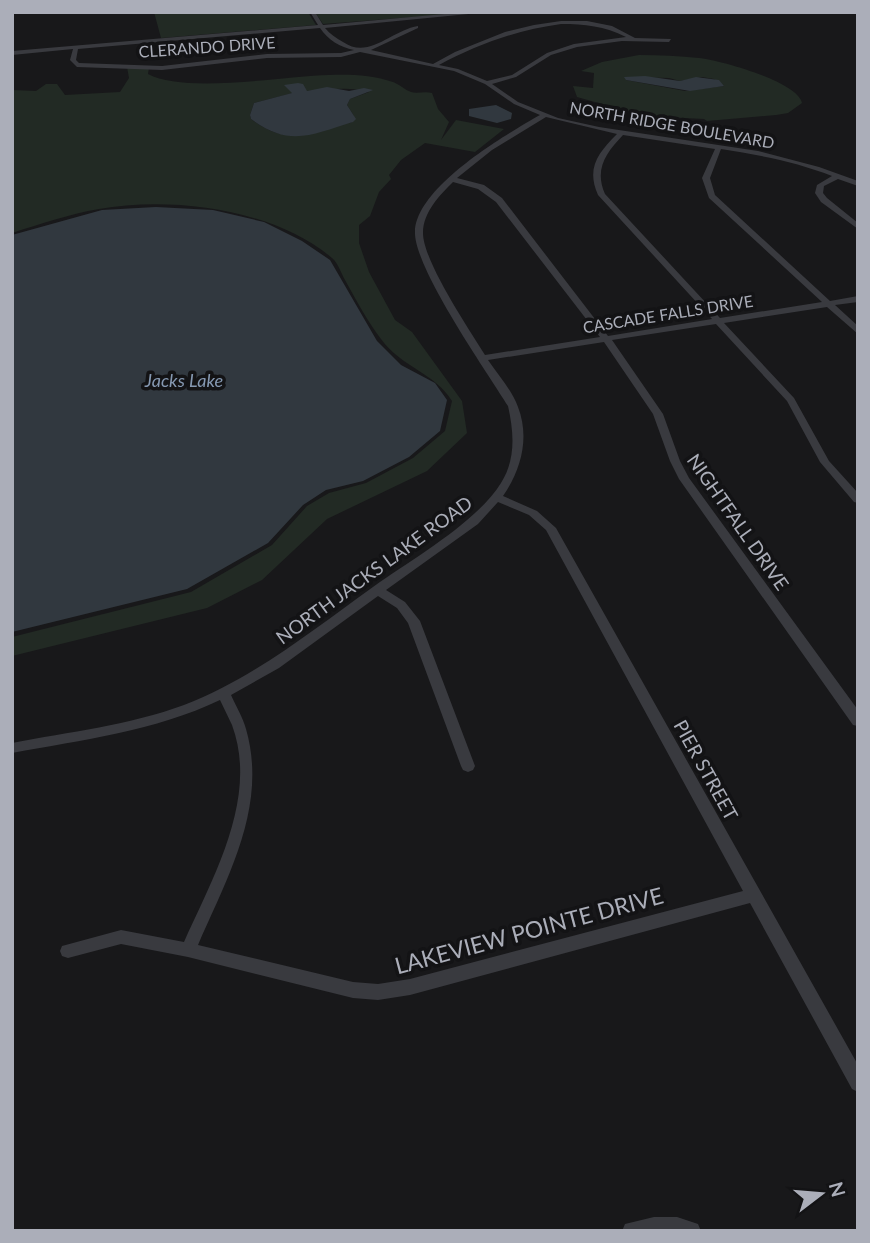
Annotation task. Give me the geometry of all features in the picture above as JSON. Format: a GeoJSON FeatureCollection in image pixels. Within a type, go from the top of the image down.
{"type":"FeatureCollection","features":[{"type":"Feature","properties":{"kind":"street"},"geometry":{"type":"LineString","coordinates":[[312,12],[336,42],[360,52],[436,64],[486,83],[514,75],[549,54],[566,48],[597,41],[669,40]]}},
{"type":"Feature","properties":{"kind":"street"},"geometry":{"type":"LineString","coordinates":[[12,53],[487,12]]}},
{"type":"Feature","properties":{"kind":"street"},"geometry":{"type":"LineString","coordinates":[[436,64],[498,33],[558,20],[601,22],[620,29],[633,39]]}},
{"type":"Feature","properties":{"kind":"street"},"geometry":{"type":"LineString","coordinates":[[360,52],[416,27]]}},
{"type":"Feature","properties":{"kind":"street","name":"CLERANDO DRIVE"},"geometry":{"type":"LineString","coordinates":[[76,47],[73,60],[77,65],[153,68],[277,56],[360,52]]}},
{"type":"Feature","properties":{"kind":"street","name":"NORTH RIDGE BOULEVARD"},"geometry":{"type":"LineString","coordinates":[[486,83],[516,103],[545,115],[621,133],[779,158],[858,184]]}},
{"type":"Feature","properties":{"kind":"street","name":"NORTH JACKS LAKE ROAD"},"geometry":{"type":"LineString","coordinates":[[12,748],[173,714],[223,693],[274,665],[474,521],[499,498],[518,454],[519,430],[513,406],[428,264],[419,232],[424,212],[438,191],[515,130],[545,115]]}},
{"type":"Feature","properties":{"kind":"street"},"geometry":{"type":"LineString","coordinates":[[621,133],[597,165],[595,174],[598,188],[791,400],[825,462],[858,499]]}},
{"type":"Feature","properties":{"kind":"street"},"geometry":{"type":"LineString","coordinates":[[719,147],[706,178],[712,196],[858,331]]}},
{"type":"Feature","properties":{"kind":"street"},"geometry":{"type":"LineString","coordinates":[[838,176],[821,185],[819,193],[858,227]]}},
{"type":"Feature","properties":{"kind":"street","name":"NIGHTFALL DRIVE"},"geometry":{"type":"LineString","coordinates":[[452,179],[481,187],[499,200],[603,337],[655,407],[671,455],[684,479],[856,715]]}},
{"type":"Feature","properties":{"kind":"street","name":"CASCADE FALLS DRIVE"},"geometry":{"type":"LineString","coordinates":[[484,358],[603,337],[858,299]]}},
{"type":"Feature","properties":{"kind":"street","name":"PIER STREET"},"geometry":{"type":"LineString","coordinates":[[499,498],[533,513],[551,528],[858,1083]]}},
{"type":"Feature","properties":{"kind":"street"},"geometry":{"type":"LineString","coordinates":[[377,590],[401,605],[414,621],[468,766]]}},
{"type":"Feature","properties":{"kind":"street"},"geometry":{"type":"LineString","coordinates":[[188,950],[240,824],[249,782],[247,747],[238,717],[223,693]]}},
{"type":"Feature","properties":{"kind":"street","name":"LAKEVIEW POINTE DRIVE"},"geometry":{"type":"LineString","coordinates":[[68,951],[121,937],[188,950],[353,990],[378,992],[411,988],[754,895]]}},
{"type":"Feature","properties":{"kind":"street"},"geometry":{"type":"LineString","coordinates":[[632,1231],[647,1226],[682,1227],[691,1231]]}},
{"type":"Feature","properties":{"kind":"shaded area"},"geometry":{"type":"Polygon","coordinates":[[[154,12],[308,12],[316,25],[161,38],[154,12]]]}},
{"type":"Feature","properties":{"kind":"shaded area"},"geometry":{"type":"Polygon","coordinates":[[[315,12],[480,12],[323,24],[315,12]]]}},
{"type":"Feature","properties":{"kind":"shaded area"},"geometry":{"type":"Polygon","coordinates":[[[639,55],[709,60],[773,80],[787,87],[802,103],[788,113],[707,121],[645,116],[577,97],[573,86],[593,88],[594,73],[581,71],[602,62],[639,55]],[[632,77],[626,80],[685,91],[724,86],[714,79],[702,77],[680,81],[632,77]]]}},
{"type":"Feature","properties":{"kind":"shaded area"},"geometry":{"type":"Polygon","coordinates":[[[127,67],[149,67],[148,74],[186,83],[310,76],[369,76],[393,82],[411,92],[432,93],[438,109],[449,122],[441,140],[456,120],[504,129],[475,152],[425,143],[401,160],[389,175],[391,179],[379,192],[370,216],[359,225],[359,243],[369,272],[395,320],[412,332],[462,401],[467,433],[427,471],[327,519],[262,580],[207,608],[12,656],[12,637],[191,592],[272,545],[307,506],[329,493],[366,483],[413,458],[445,431],[452,401],[437,383],[389,349],[362,311],[334,260],[308,241],[281,228],[221,210],[158,204],[88,211],[12,233],[12,90],[36,91],[46,84],[57,84],[65,95],[120,92],[129,78],[127,67]],[[304,87],[293,93],[254,103],[251,119],[266,128],[290,135],[351,123],[354,116],[347,105],[350,99],[369,92],[346,89],[306,91],[304,87]]]}},
{"type":"Feature","properties":{"kind":"water"},"geometry":{"type":"Polygon","coordinates":[[[645,76],[680,81],[696,77],[719,80],[724,86],[690,91],[626,80],[624,77],[645,76]]]}},
{"type":"Feature","properties":{"kind":"water"},"geometry":{"type":"Polygon","coordinates":[[[303,84],[307,91],[327,87],[349,91],[364,88],[373,90],[350,99],[347,105],[356,119],[353,122],[313,134],[290,136],[265,128],[251,119],[254,103],[292,93],[284,85],[303,84]]]}},
{"type":"Feature","properties":{"kind":"water"},"geometry":{"type":"Polygon","coordinates":[[[496,105],[512,113],[511,119],[497,123],[469,116],[469,109],[496,105]]]}},
{"type":"Feature","properties":{"kind":"water","name":"Jacks Lake"},"geometry":{"type":"Polygon","coordinates":[[[156,207],[213,210],[264,222],[302,241],[330,260],[377,341],[401,365],[435,383],[447,400],[440,431],[409,457],[363,481],[326,490],[303,505],[268,543],[187,589],[12,632],[12,235],[102,210],[156,207]]]}}]}
